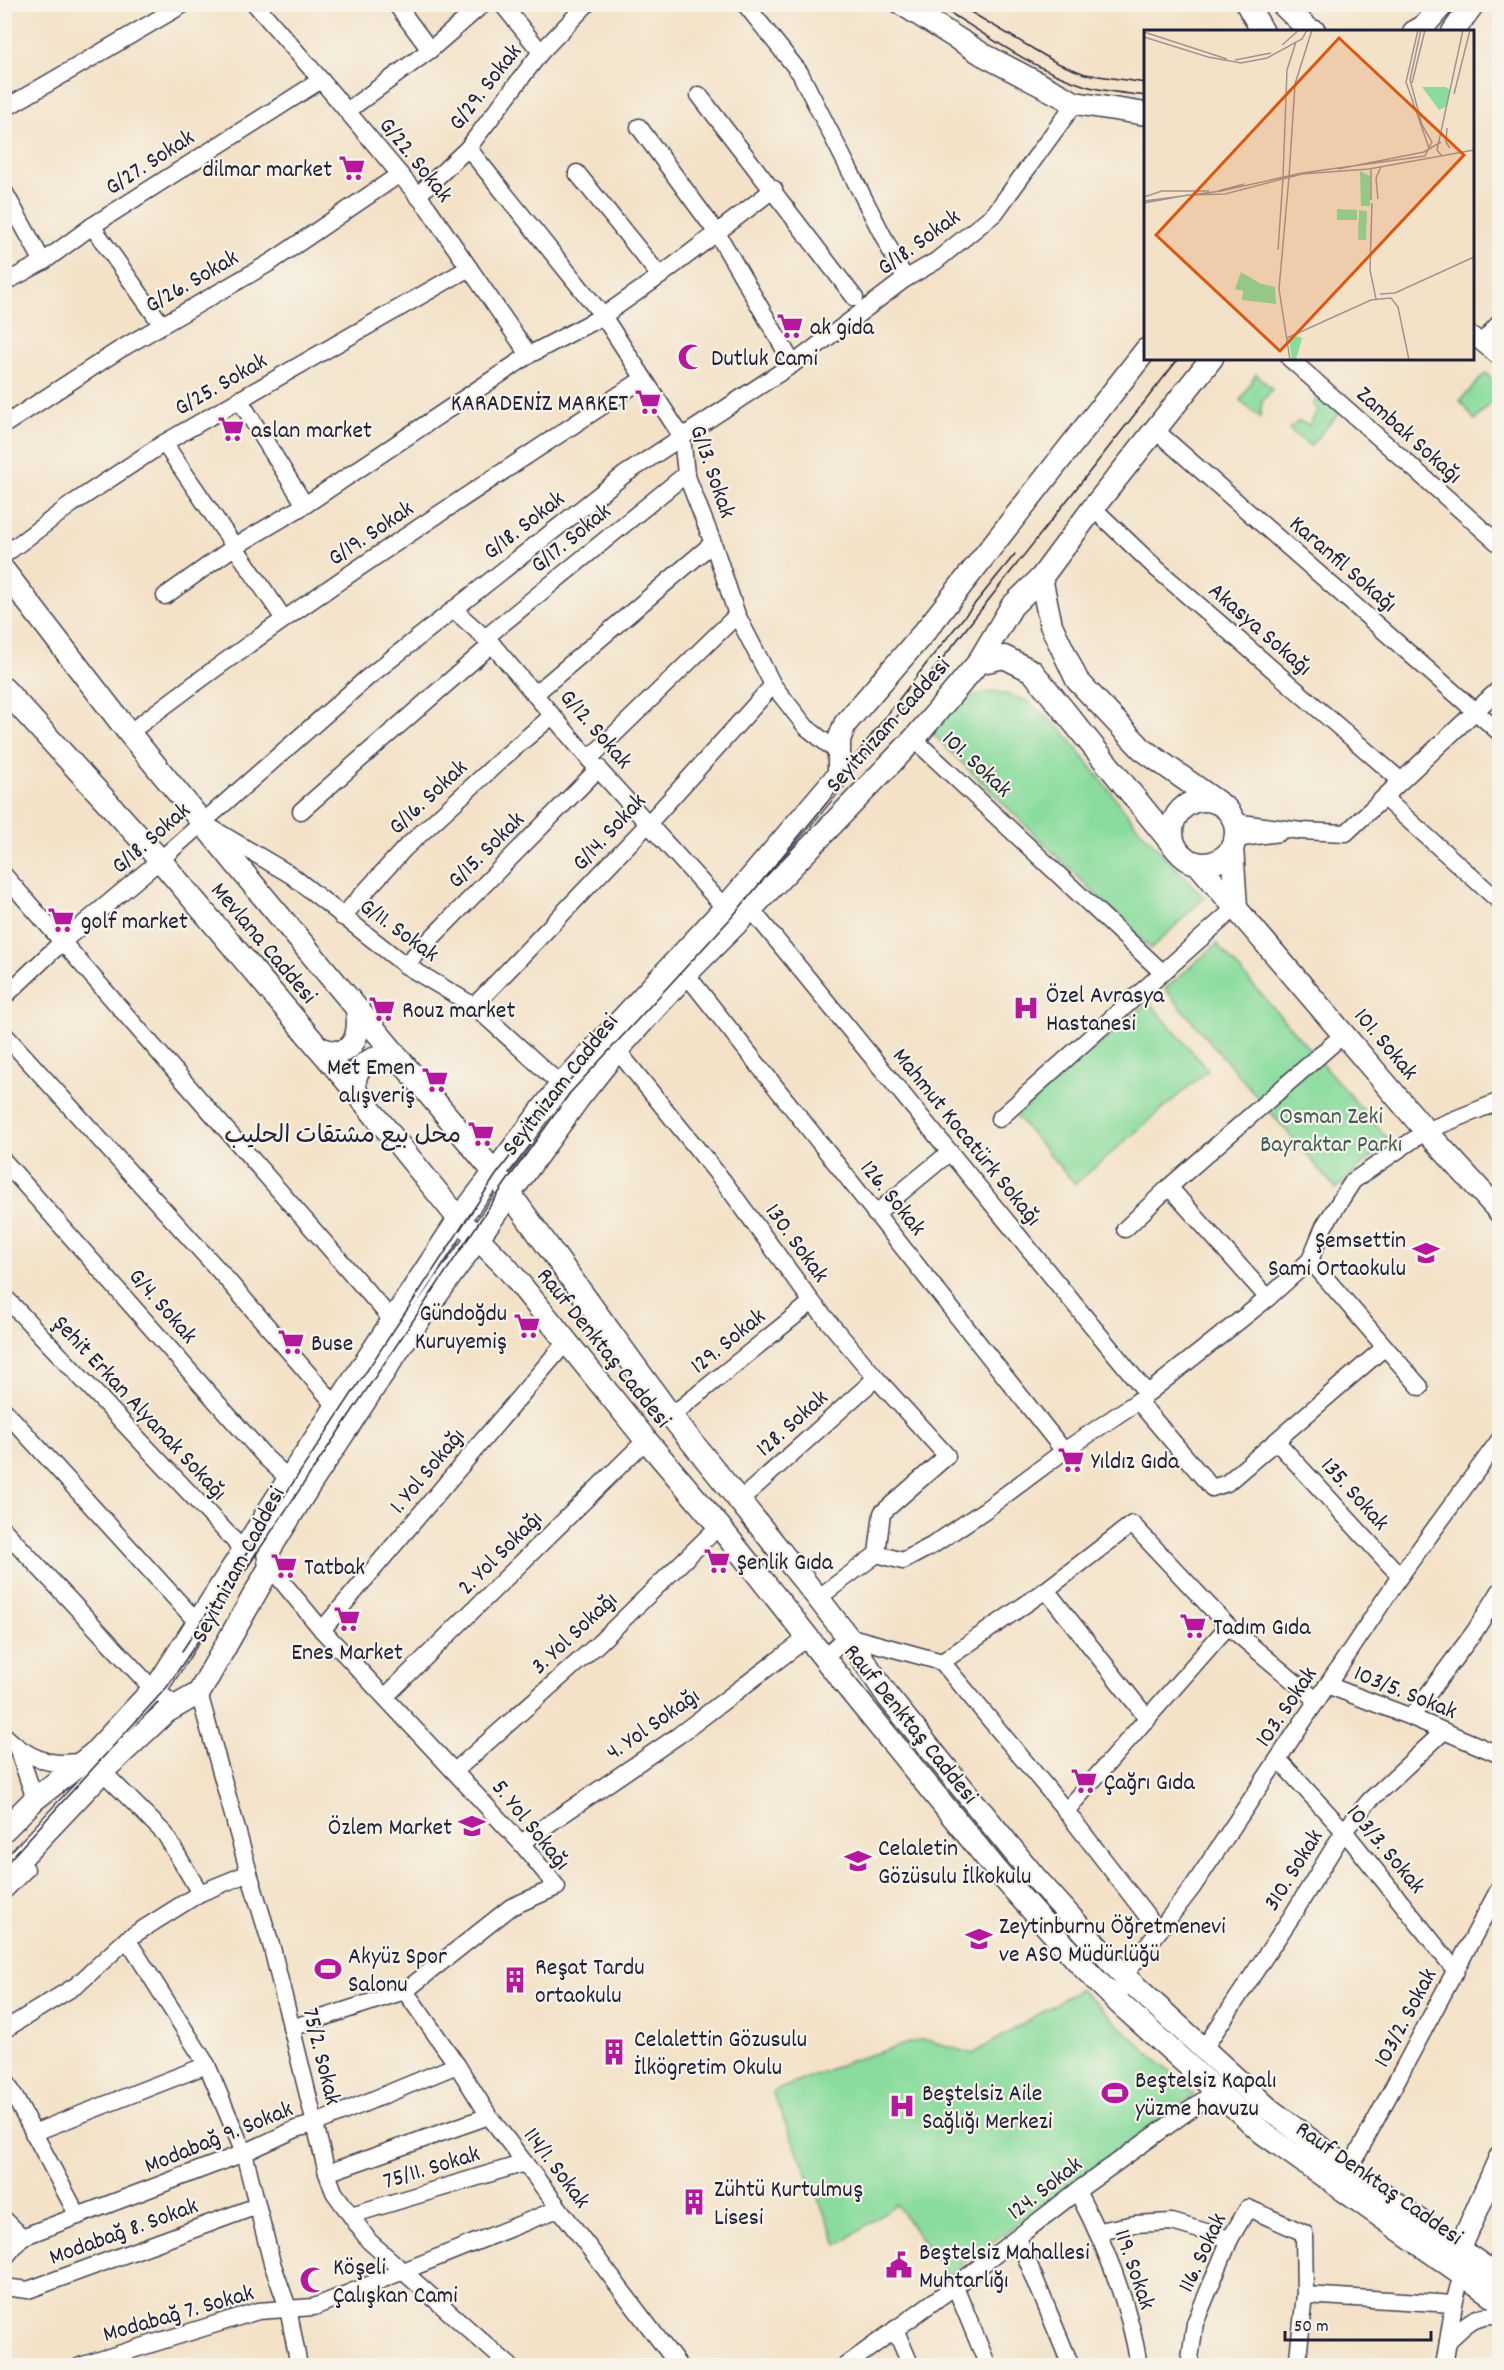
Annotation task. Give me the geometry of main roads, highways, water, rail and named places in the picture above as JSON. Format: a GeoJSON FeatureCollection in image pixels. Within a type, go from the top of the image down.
{"type":"FeatureCollection","features":[{"type":"Feature","properties":{"kind":"main road"},"geometry":{"type":"LineString","coordinates":[[902,4],[982,54],[1075,103],[1144,114]]}},
{"type":"Feature","properties":{"kind":"main road"},"geometry":{"type":"LineString","coordinates":[[1247,4],[1262,30]]}},
{"type":"Feature","properties":{"kind":"main road"},"geometry":{"type":"LineString","coordinates":[[1282,4],[1310,30]]}},
{"type":"Feature","properties":{"kind":"main road"},"geometry":{"type":"LineString","coordinates":[[1418,30],[1443,4]]}},
{"type":"Feature","properties":{"kind":"main road"},"geometry":{"type":"LineString","coordinates":[[1455,30],[1473,4]]}},
{"type":"Feature","properties":{"kind":"main road","name":"Seyitnizam Caddesi"},"geometry":{"type":"LineString","coordinates":[[98,1770],[93,1754],[153,1689],[459,1219],[561,1085],[725,909],[839,774],[841,762],[839,740],[845,724],[926,630],[1144,353]]}},
{"type":"Feature","properties":{"kind":"main road","name":"Seyitnizam Caddesi"},"geometry":{"type":"LineString","coordinates":[[4,1876],[98,1770],[175,1705],[199,1693],[270,1567],[268,1552],[307,1489],[410,1332],[477,1237],[617,1050],[686,974],[914,739],[978,663],[1012,606],[1041,578],[1093,508],[1210,360]]}},
{"type":"Feature","properties":{"kind":"main road","name":"Rauf Denktaş Caddesi"},"geometry":{"type":"LineString","coordinates":[[4,571],[129,733],[510,1192],[671,1416],[818,1598],[889,1698],[1033,1875],[1124,1976],[1269,2109],[1500,2278]]}},
{"type":"Feature","properties":{"kind":"main road"},"geometry":{"type":"LineString","coordinates":[[1041,578],[1052,625],[1077,680],[1142,749],[1220,804],[1231,815],[1234,836],[1236,907]]}},
{"type":"Feature","properties":{"kind":"main road"},"geometry":{"type":"LineString","coordinates":[[978,663],[1004,657],[1032,671],[1177,850],[1190,861],[1198,864],[1218,861],[1226,855],[1234,836]]}},
{"type":"Feature","properties":{"kind":"main road","name":"Mevlana Caddesi"},"geometry":{"type":"LineString","coordinates":[[4,689],[160,860],[357,1092],[459,1219],[477,1237]]}},
{"type":"Feature","properties":{"kind":"main road"},"geometry":{"type":"LineString","coordinates":[[1177,850],[1172,830],[1180,810],[1199,800],[1210,800],[1220,804]]}},
{"type":"Feature","properties":{"kind":"main road","name":"101. Sokak"},"geometry":{"type":"LineString","coordinates":[[1198,864],[1425,1131],[1500,1212]]}},
{"type":"Feature","properties":{"kind":"main road"},"geometry":{"type":"LineString","coordinates":[[318,1047],[330,1053],[340,1053],[350,1048],[358,1033],[357,1010]]}},
{"type":"Feature","properties":{"kind":"main road"},"geometry":{"type":"LineString","coordinates":[[357,1092],[354,1082],[355,1075],[369,1060],[390,1055],[401,1063]]}},
{"type":"Feature","properties":{"kind":"main road","name":"Rauf Denktaş Caddesi"},"geometry":{"type":"LineString","coordinates":[[477,1237],[507,1269],[719,1526],[951,1816],[1052,1933],[1118,2002],[1263,2133],[1500,2301]]}},
{"type":"Feature","properties":{"kind":"main road","name":"Seyitnizam Caddesi"},"geometry":{"type":"LineString","coordinates":[[4,1830],[34,1799],[98,1770]]}},
{"type":"Feature","properties":{"kind":"main road"},"geometry":{"type":"LineString","coordinates":[[1460,2248],[1500,2158]]}},
{"type":"Feature","properties":{"kind":"tram line"},"geometry":{"type":"LineString","coordinates":[[936,4],[1047,71],[1101,90],[1144,96]]}},
{"type":"Feature","properties":{"kind":"tram line"},"geometry":{"type":"LineString","coordinates":[[957,4],[1057,63],[1085,74],[1144,83]]}},
{"type":"Feature","properties":{"kind":"tram line"},"geometry":{"type":"LineString","coordinates":[[4,1866],[167,1687],[504,1185],[570,1093],[732,917],[873,747],[1177,360]]}},
{"type":"Feature","properties":{"kind":"tram line"},"geometry":{"type":"LineString","coordinates":[[853,759],[1015,554]]}},
{"type":"Feature","properties":{"kind":"tram line"},"geometry":{"type":"LineString","coordinates":[[182,1651],[496,1175],[563,1087],[584,1065]]}},
{"type":"Feature","properties":{"kind":"place","name":"dilmar market"},"geometry":{"type":"Point","coordinates":[352,168]}},
{"type":"Feature","properties":{"kind":"place","name":"ak gida"},"geometry":{"type":"Point","coordinates":[790,326]}},
{"type":"Feature","properties":{"kind":"place","name":"Dutluk Cami"},"geometry":{"type":"Point","coordinates":[691,357]}},
{"type":"Feature","properties":{"kind":"place","name":"KARADENİZ MARKET"},"geometry":{"type":"Point","coordinates":[648,402]}},
{"type":"Feature","properties":{"kind":"place","name":"aslan market"},"geometry":{"type":"Point","coordinates":[231,429]}},
{"type":"Feature","properties":{"kind":"place","name":"golf market"},"geometry":{"type":"Point","coordinates":[61,920]}},
{"type":"Feature","properties":{"kind":"place","name":"Özel Avrasya Hastanesi"},"geometry":{"type":"Point","coordinates":[1026,1008]}},
{"type":"Feature","properties":{"kind":"place","name":"Rouz market"},"geometry":{"type":"Point","coordinates":[382,1009]}},
{"type":"Feature","properties":{"kind":"place","name":"Met Emen alışveriş"},"geometry":{"type":"Point","coordinates":[435,1080]}},
{"type":"Feature","properties":{"kind":"place","name":"محل بيع مشتقات الحليب"},"geometry":{"type":"Point","coordinates":[481,1134]}},
{"type":"Feature","properties":{"kind":"place","name":"Şemsettin Sami Ortaokulu"},"geometry":{"type":"Point","coordinates":[1426,1253]}},
{"type":"Feature","properties":{"kind":"place","name":"Gündoğdu Kuruyemiş"},"geometry":{"type":"Point","coordinates":[527,1326]}},
{"type":"Feature","properties":{"kind":"place","name":"Buse"},"geometry":{"type":"Point","coordinates":[291,1342]}},
{"type":"Feature","properties":{"kind":"place","name":"Yıldız Gıda"},"geometry":{"type":"Point","coordinates":[1071,1460]}},
{"type":"Feature","properties":{"kind":"place","name":"Şenlik Gıda"},"geometry":{"type":"Point","coordinates":[717,1561]}},
{"type":"Feature","properties":{"kind":"place","name":"Tatbak"},"geometry":{"type":"Point","coordinates":[284,1566]}},
{"type":"Feature","properties":{"kind":"place","name":"Enes Market"},"geometry":{"type":"Point","coordinates":[347,1619]}},
{"type":"Feature","properties":{"kind":"place","name":"Tadım Gıda"},"geometry":{"type":"Point","coordinates":[1193,1626]}},
{"type":"Feature","properties":{"kind":"place","name":"Çağrı Gıda"},"geometry":{"type":"Point","coordinates":[1084,1781]}},
{"type":"Feature","properties":{"kind":"place","name":"Özlem Market"},"geometry":{"type":"Point","coordinates":[472,1826]}},
{"type":"Feature","properties":{"kind":"place","name":"Celaletin Gözüsulu İlkokulu"},"geometry":{"type":"Point","coordinates":[858,1861]}},
{"type":"Feature","properties":{"kind":"place","name":"Zeytinburnu Öğretmenevi ve ASO Müdürlüğü"},"geometry":{"type":"Point","coordinates":[979,1939]}},
{"type":"Feature","properties":{"kind":"place","name":"Akyüz Spor Salonu"},"geometry":{"type":"Point","coordinates":[328,1969]}},
{"type":"Feature","properties":{"kind":"place","name":"Reşat Tardu ortaokulu"},"geometry":{"type":"Point","coordinates":[515,1980]}},
{"type":"Feature","properties":{"kind":"place","name":"Celalettin Gözusulu İlkögretim Okulu"},"geometry":{"type":"Point","coordinates":[614,2052]}},
{"type":"Feature","properties":{"kind":"place","name":"Beştelsiz Kapalı yüzme havuzu"},"geometry":{"type":"Point","coordinates":[1115,2093]}},
{"type":"Feature","properties":{"kind":"place","name":"Beştelsiz Aile Sağlığı Merkezi"},"geometry":{"type":"Point","coordinates":[902,2106]}},
{"type":"Feature","properties":{"kind":"place","name":"Zühtü Kurtulmuş Lisesi"},"geometry":{"type":"Point","coordinates":[694,2202]}},
{"type":"Feature","properties":{"kind":"place","name":"Beştelsiz Mahallesi Muhtarlığı"},"geometry":{"type":"Point","coordinates":[899,2265]}},
{"type":"Feature","properties":{"kind":"place","name":"Köşeli Çalışkan Cami"},"geometry":{"type":"Point","coordinates":[313,2280]}},
{"type":"Feature","properties":{"kind":"park label","name":"Osman Zeki Bayraktar Parkı"},"geometry":{"type":"Point","coordinates":[1331,1129]}}]}
